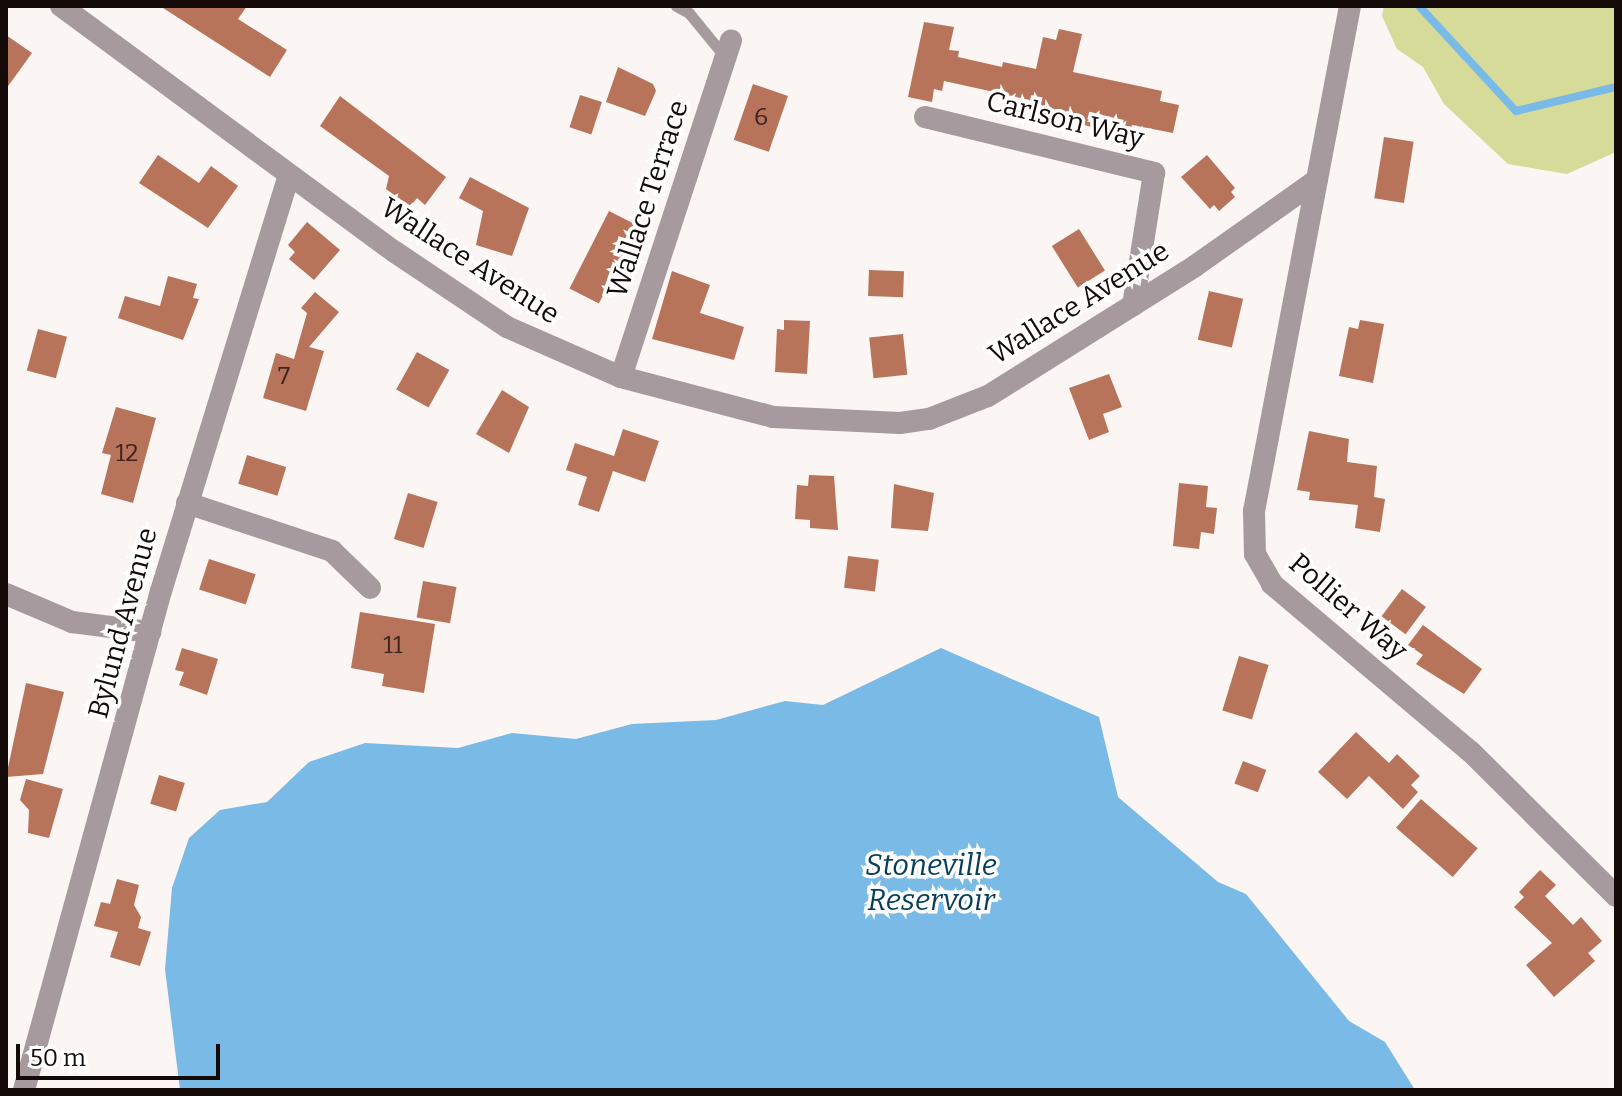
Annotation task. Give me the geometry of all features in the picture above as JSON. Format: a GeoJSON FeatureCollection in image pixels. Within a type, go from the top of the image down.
{"type":"FeatureCollection","features":[{"type":"Feature","properties":{"kind":"street","name":"Wallace Avenue"},"geometry":{"type":"LineString","coordinates":[[61,6],[289,175],[483,313],[545,347],[621,377],[773,417],[871,423],[929,419],[988,396],[1133,305],[1317,180]]}},
{"type":"Feature","properties":{"kind":"street","name":"Pollier Way"},"geometry":{"type":"LineString","coordinates":[[1350,6],[1254,511],[1253,544],[1259,564],[1283,594],[1481,762],[1616,896]]}},
{"type":"Feature","properties":{"kind":"street","name":"Wallace Terrace"},"geometry":{"type":"LineString","coordinates":[[621,377],[728,49]]}},
{"type":"Feature","properties":{"kind":"street","name":"Carlson Way"},"geometry":{"type":"LineString","coordinates":[[925,117],[1154,173],[1133,305]]}},
{"type":"Feature","properties":{"kind":"street","name":"Bylund Avenue"},"geometry":{"type":"LineString","coordinates":[[24,1090],[187,503],[289,175]]}},
{"type":"Feature","properties":{"kind":"street"},"geometry":{"type":"LineString","coordinates":[[187,503],[332,551],[370,588]]}},
{"type":"Feature","properties":{"kind":"street"},"geometry":{"type":"LineString","coordinates":[[6,594],[72,622],[150,632]]}},
{"type":"Feature","properties":{"kind":"lane"},"geometry":{"type":"LineString","coordinates":[[676,6],[689,13],[728,49]]}},
{"type":"Feature","properties":{"kind":"green space"},"geometry":{"type":"Polygon","coordinates":[[[1384,6],[1616,6],[1616,152],[1567,174],[1508,164],[1444,104],[1423,67],[1397,49],[1382,16],[1384,6]]]}},
{"type":"Feature","properties":{"kind":"water","name":"Stoneville Reservoir"},"geometry":{"type":"Polygon","coordinates":[[[941,648],[1099,717],[1118,797],[1218,882],[1246,894],[1349,1021],[1385,1042],[1415,1090],[180,1090],[165,969],[172,888],[189,838],[220,810],[267,802],[309,762],[365,743],[458,748],[512,733],[576,739],[632,724],[716,720],[785,701],[823,705],[941,648]]]}},
{"type":"Feature","properties":{"kind":"building"},"geometry":{"type":"Polygon","coordinates":[[[160,6],[247,6],[238,19],[287,50],[270,77],[160,6]]]}},
{"type":"Feature","properties":{"kind":"building"},"geometry":{"type":"Polygon","coordinates":[[[924,22],[954,27],[949,50],[959,51],[958,57],[1002,67],[1003,62],[1036,69],[1043,37],[1056,40],[1059,29],[1082,34],[1073,72],[1162,91],[1160,101],[1179,105],[1173,133],[1132,125],[1129,135],[1095,128],[1028,109],[1030,100],[944,81],[942,91],[934,89],[932,102],[908,97],[924,22]]]}},
{"type":"Feature","properties":{"kind":"building"},"geometry":{"type":"Polygon","coordinates":[[[6,35],[32,53],[6,89],[6,35]]]}},
{"type":"Feature","properties":{"kind":"building"},"geometry":{"type":"Polygon","coordinates":[[[618,67],[653,84],[656,91],[645,116],[606,102],[618,67]]]}},
{"type":"Feature","properties":{"kind":"building"},"geometry":{"type":"Polygon","coordinates":[[[753,84],[788,96],[769,152],[734,140],[753,84]]]}},
{"type":"Feature","properties":{"kind":"building"},"geometry":{"type":"Polygon","coordinates":[[[580,95],[602,102],[591,134],[569,127],[580,95]]]}},
{"type":"Feature","properties":{"kind":"building"},"geometry":{"type":"Polygon","coordinates":[[[340,96],[446,177],[425,205],[417,198],[410,207],[386,189],[389,176],[320,126],[340,96]]]}},
{"type":"Feature","properties":{"kind":"building"},"geometry":{"type":"Polygon","coordinates":[[[1384,137],[1414,142],[1404,203],[1374,198],[1384,137]]]}},
{"type":"Feature","properties":{"kind":"building"},"geometry":{"type":"Polygon","coordinates":[[[158,155],[199,183],[211,166],[238,186],[208,228],[139,183],[158,155]]]}},
{"type":"Feature","properties":{"kind":"building"},"geometry":{"type":"Polygon","coordinates":[[[1207,155],[1235,188],[1231,192],[1235,197],[1219,211],[1214,205],[1210,209],[1181,177],[1207,155]]]}},
{"type":"Feature","properties":{"kind":"building"},"geometry":{"type":"Polygon","coordinates":[[[470,177],[529,208],[512,256],[476,245],[483,211],[459,198],[470,177]]]}},
{"type":"Feature","properties":{"kind":"building"},"geometry":{"type":"Polygon","coordinates":[[[609,211],[638,226],[599,303],[570,289],[609,211]]]}},
{"type":"Feature","properties":{"kind":"building"},"geometry":{"type":"Polygon","coordinates":[[[307,222],[340,250],[314,280],[289,259],[295,252],[288,245],[307,222]]]}},
{"type":"Feature","properties":{"kind":"building"},"geometry":{"type":"Polygon","coordinates":[[[1079,229],[1105,271],[1078,288],[1052,246],[1079,229]]]}},
{"type":"Feature","properties":{"kind":"building"},"geometry":{"type":"Polygon","coordinates":[[[869,270],[904,271],[903,297],[868,296],[869,270]]]}},
{"type":"Feature","properties":{"kind":"building"},"geometry":{"type":"Polygon","coordinates":[[[672,271],[710,285],[700,313],[744,327],[734,360],[652,339],[672,271]]]}},
{"type":"Feature","properties":{"kind":"building"},"geometry":{"type":"Polygon","coordinates":[[[168,276],[197,284],[193,298],[199,299],[183,340],[118,318],[125,296],[160,306],[168,276]]]}},
{"type":"Feature","properties":{"kind":"building"},"geometry":{"type":"Polygon","coordinates":[[[1209,291],[1243,299],[1232,348],[1198,340],[1209,291]]]}},
{"type":"Feature","properties":{"kind":"building"},"geometry":{"type":"Polygon","coordinates":[[[315,292],[339,312],[309,347],[324,351],[306,411],[263,398],[276,353],[294,359],[307,313],[301,308],[315,292]]]}},
{"type":"Feature","properties":{"kind":"building"},"geometry":{"type":"Polygon","coordinates":[[[784,320],[810,321],[807,374],[775,372],[777,329],[784,330],[784,320]]]}},
{"type":"Feature","properties":{"kind":"building"},"geometry":{"type":"Polygon","coordinates":[[[1360,320],[1384,324],[1373,383],[1339,376],[1349,327],[1358,329],[1360,320]]]}},
{"type":"Feature","properties":{"kind":"building"},"geometry":{"type":"Polygon","coordinates":[[[38,329],[67,337],[56,378],[27,371],[38,329]]]}},
{"type":"Feature","properties":{"kind":"building"},"geometry":{"type":"Polygon","coordinates":[[[903,334],[907,375],[873,378],[869,338],[903,334]]]}},
{"type":"Feature","properties":{"kind":"building"},"geometry":{"type":"Polygon","coordinates":[[[417,352],[449,370],[429,408],[396,390],[417,352]]]}},
{"type":"Feature","properties":{"kind":"building"},"geometry":{"type":"Polygon","coordinates":[[[1109,374],[1122,407],[1103,414],[1109,432],[1089,440],[1069,388],[1109,374]]]}},
{"type":"Feature","properties":{"kind":"building"},"geometry":{"type":"Polygon","coordinates":[[[502,390],[529,407],[509,453],[476,434],[502,390]]]}},
{"type":"Feature","properties":{"kind":"building"},"geometry":{"type":"Polygon","coordinates":[[[116,407],[156,418],[133,503],[101,494],[111,455],[102,453],[116,407]]]}},
{"type":"Feature","properties":{"kind":"building"},"geometry":{"type":"Polygon","coordinates":[[[623,429],[659,441],[645,482],[613,471],[599,512],[578,505],[587,477],[566,470],[575,443],[614,456],[623,429]]]}},
{"type":"Feature","properties":{"kind":"building"},"geometry":{"type":"Polygon","coordinates":[[[1309,431],[1349,439],[1347,462],[1377,466],[1374,497],[1385,499],[1380,532],[1355,528],[1358,505],[1309,500],[1310,492],[1297,490],[1309,431]]]}},
{"type":"Feature","properties":{"kind":"building"},"geometry":{"type":"Polygon","coordinates":[[[247,455],[286,467],[277,496],[238,484],[247,455]]]}},
{"type":"Feature","properties":{"kind":"building"},"geometry":{"type":"Polygon","coordinates":[[[809,475],[834,476],[838,530],[810,528],[810,520],[795,519],[797,485],[808,486],[809,475]]]}},
{"type":"Feature","properties":{"kind":"building"},"geometry":{"type":"Polygon","coordinates":[[[1179,483],[1208,486],[1206,507],[1217,508],[1214,534],[1201,532],[1199,549],[1173,546],[1179,483]]]}},
{"type":"Feature","properties":{"kind":"building"},"geometry":{"type":"Polygon","coordinates":[[[894,484],[934,493],[928,531],[891,528],[894,484]]]}},
{"type":"Feature","properties":{"kind":"building"},"geometry":{"type":"Polygon","coordinates":[[[408,493],[438,502],[424,548],[394,539],[408,493]]]}},
{"type":"Feature","properties":{"kind":"building"},"geometry":{"type":"Polygon","coordinates":[[[848,556],[879,560],[875,592],[844,588],[848,556]]]}},
{"type":"Feature","properties":{"kind":"building"},"geometry":{"type":"Polygon","coordinates":[[[209,559],[256,574],[246,605],[199,589],[209,559]]]}},
{"type":"Feature","properties":{"kind":"building"},"geometry":{"type":"Polygon","coordinates":[[[423,581],[456,587],[450,623],[417,617],[423,581]]]}},
{"type":"Feature","properties":{"kind":"building"},"geometry":{"type":"Polygon","coordinates":[[[1402,589],[1426,607],[1405,634],[1382,616],[1402,589]]]}},
{"type":"Feature","properties":{"kind":"building"},"geometry":{"type":"Polygon","coordinates":[[[360,612],[435,624],[424,693],[382,686],[384,674],[351,668],[360,612]]]}},
{"type":"Feature","properties":{"kind":"building"},"geometry":{"type":"Polygon","coordinates":[[[1423,625],[1482,669],[1464,694],[1416,664],[1423,655],[1408,645],[1423,625]]]}},
{"type":"Feature","properties":{"kind":"building"},"geometry":{"type":"Polygon","coordinates":[[[182,648],[218,659],[207,695],[179,685],[184,672],[175,670],[182,648]]]}},
{"type":"Feature","properties":{"kind":"building"},"geometry":{"type":"Polygon","coordinates":[[[1239,656],[1269,665],[1252,720],[1222,711],[1239,656]]]}},
{"type":"Feature","properties":{"kind":"building"},"geometry":{"type":"Polygon","coordinates":[[[26,683],[64,692],[43,774],[6,777],[26,683]]]}},
{"type":"Feature","properties":{"kind":"building"},"geometry":{"type":"Polygon","coordinates":[[[1356,732],[1389,763],[1397,754],[1420,776],[1411,785],[1418,792],[1403,809],[1369,776],[1347,799],[1318,772],[1356,732]]]}},
{"type":"Feature","properties":{"kind":"building"},"geometry":{"type":"Polygon","coordinates":[[[1243,761],[1266,770],[1258,792],[1234,783],[1243,761]]]}},
{"type":"Feature","properties":{"kind":"building"},"geometry":{"type":"Polygon","coordinates":[[[159,775],[185,783],[176,812],[150,804],[159,775]]]}},
{"type":"Feature","properties":{"kind":"building"},"geometry":{"type":"Polygon","coordinates":[[[26,779],[63,789],[49,838],[28,833],[29,810],[20,800],[26,779]]]}},
{"type":"Feature","properties":{"kind":"building"},"geometry":{"type":"Polygon","coordinates":[[[1421,799],[1478,848],[1453,877],[1396,828],[1421,799]]]}},
{"type":"Feature","properties":{"kind":"building"},"geometry":{"type":"Polygon","coordinates":[[[1540,870],[1556,885],[1545,896],[1573,925],[1581,917],[1602,941],[1588,953],[1595,961],[1554,997],[1526,965],[1552,943],[1514,907],[1524,897],[1519,892],[1540,870]]]}},
{"type":"Feature","properties":{"kind":"building"},"geometry":{"type":"Polygon","coordinates":[[[117,879],[139,885],[134,905],[141,917],[138,928],[151,932],[140,966],[110,957],[118,932],[94,926],[101,902],[110,904],[117,879]]]}},
{"type":"Feature","properties":{"kind":"waterway"},"geometry":{"type":"LineString","coordinates":[[1419,6],[1516,111],[1616,87]]}}]}
